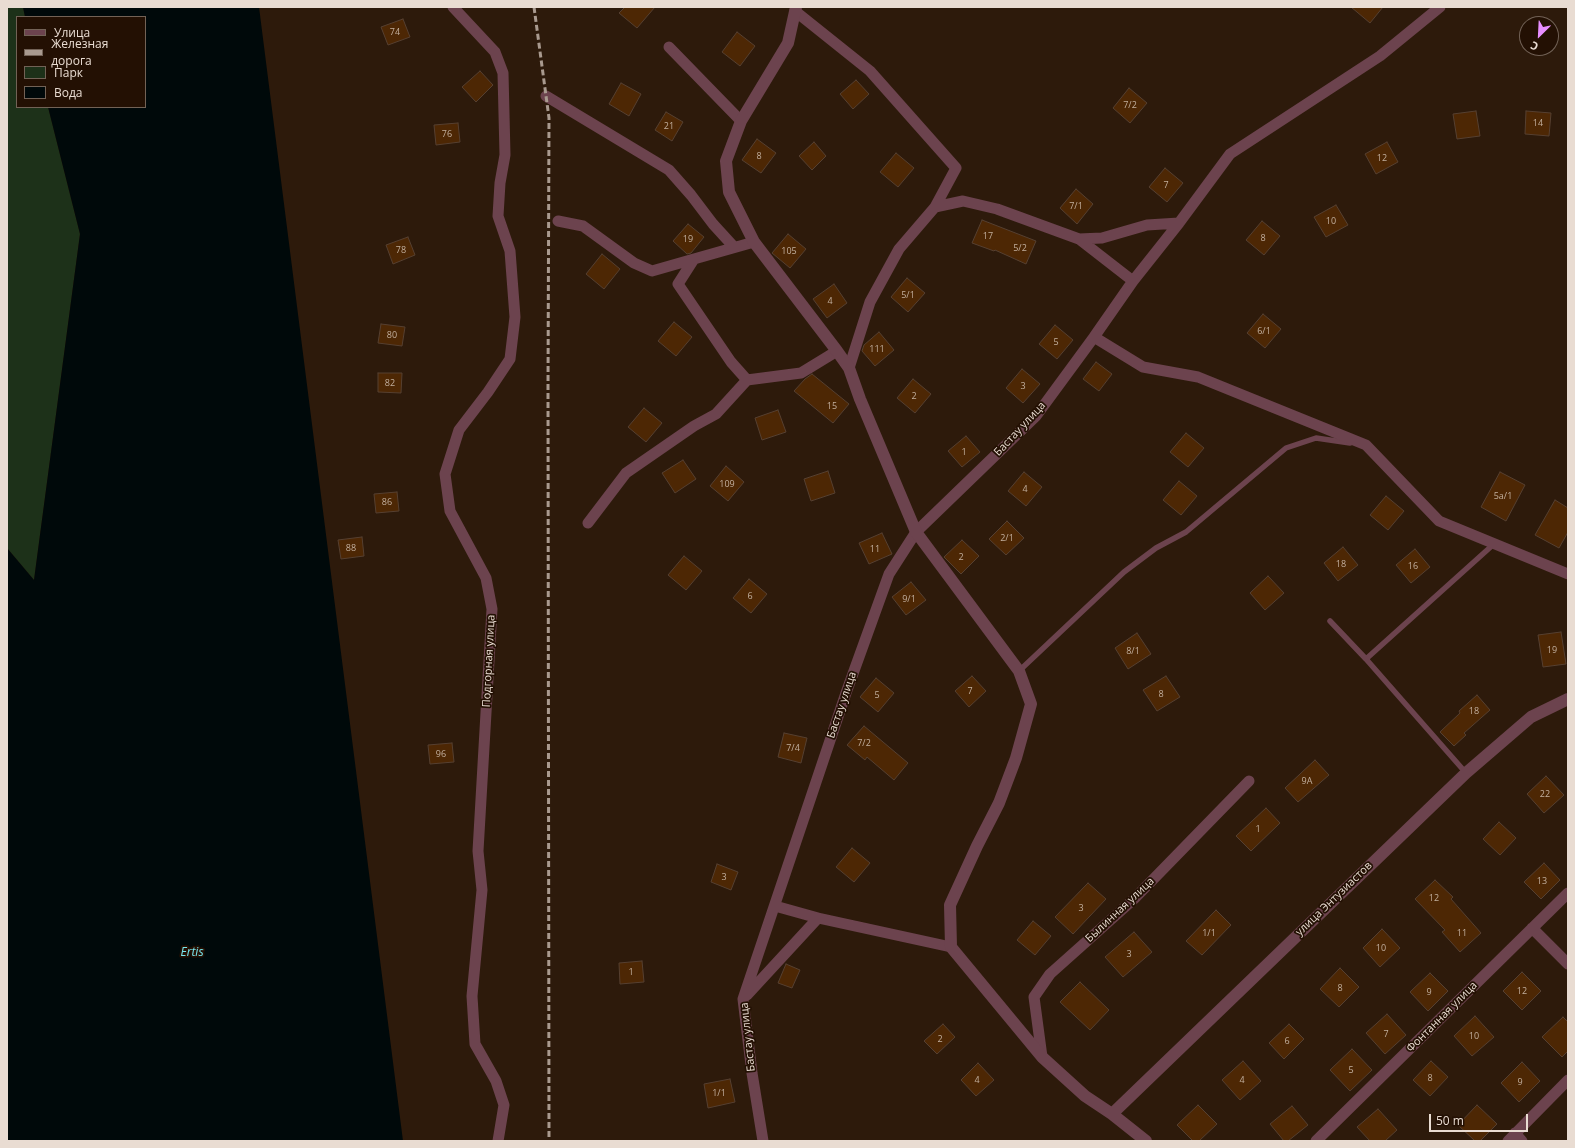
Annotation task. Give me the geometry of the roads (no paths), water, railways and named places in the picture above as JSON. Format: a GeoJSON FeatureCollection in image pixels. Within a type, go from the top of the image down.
{"type":"FeatureCollection","features":[{"type":"Feature","properties":{"kind":"street","name":"Подгорная улица"},"geometry":{"type":"LineString","coordinates":[[453,7],[495,52],[503,73],[505,154],[500,183],[498,216],[510,250],[514,317],[510,359],[488,392],[459,430],[445,474],[450,511],[486,578],[492,609],[478,851],[482,890],[472,996],[475,1044],[496,1081],[504,1105],[498,1141]]}},
{"type":"Feature","properties":{"kind":"street","name":"Бастау улица"},"geometry":{"type":"LineString","coordinates":[[763,1141],[752,1074],[744,999],[846,693],[889,574],[916,532],[1036,416],[1094,338],[1133,281],[1179,224],[1230,154],[1380,56],[1440,7]]}},
{"type":"Feature","properties":{"kind":"street"},"geometry":{"type":"LineString","coordinates":[[848,368],[870,302],[899,249],[936,207],[956,168],[870,71],[796,9],[788,43],[741,121],[726,161],[729,192],[754,242],[837,351],[848,368],[916,532],[1019,672],[1031,704],[1016,758],[999,803],[977,846],[950,905],[951,946],[1042,1057],[1085,1096],[1112,1114],[1146,1141]]}},
{"type":"Feature","properties":{"kind":"street"},"geometry":{"type":"LineString","coordinates":[[669,48],[741,121]]}},
{"type":"Feature","properties":{"kind":"street"},"geometry":{"type":"LineString","coordinates":[[546,96],[598,128],[639,150],[669,170],[691,195],[713,224],[734,247]]}},
{"type":"Feature","properties":{"kind":"street"},"geometry":{"type":"LineString","coordinates":[[936,207],[964,201],[997,208],[1080,239],[1133,281]]}},
{"type":"Feature","properties":{"kind":"street"},"geometry":{"type":"LineString","coordinates":[[558,221],[584,226],[634,263],[652,271],[754,242]]}},
{"type":"Feature","properties":{"kind":"street"},"geometry":{"type":"LineString","coordinates":[[1080,239],[1102,238],[1147,225],[1179,224]]}},
{"type":"Feature","properties":{"kind":"street"},"geometry":{"type":"LineString","coordinates":[[694,259],[678,284],[731,362],[747,380]]}},
{"type":"Feature","properties":{"kind":"street"},"geometry":{"type":"LineString","coordinates":[[1094,338],[1143,367],[1198,376],[1366,445],[1440,521],[1495,542],[1568,574]]}},
{"type":"Feature","properties":{"kind":"street"},"geometry":{"type":"LineString","coordinates":[[588,523],[626,474],[694,426],[716,414],[747,380],[801,373],[837,351]]}},
{"type":"Feature","properties":{"kind":"street","name":"улица Энтузиастов"},"geometry":{"type":"LineString","coordinates":[[1112,1114],[1466,773],[1531,717],[1568,699]]}},
{"type":"Feature","properties":{"kind":"street","name":"Былинная улица"},"geometry":{"type":"LineString","coordinates":[[1042,1057],[1034,997],[1050,974],[1134,900],[1249,781]]}},
{"type":"Feature","properties":{"kind":"street","name":"Фонтанная улица"},"geometry":{"type":"LineString","coordinates":[[1316,1141],[1568,893]]}},
{"type":"Feature","properties":{"kind":"street"},"geometry":{"type":"LineString","coordinates":[[775,906],[818,918],[951,946]]}},
{"type":"Feature","properties":{"kind":"street"},"geometry":{"type":"LineString","coordinates":[[744,999],[818,918]]}},
{"type":"Feature","properties":{"kind":"street"},"geometry":{"type":"LineString","coordinates":[[1532,928],[1568,964]]}},
{"type":"Feature","properties":{"kind":"street"},"geometry":{"type":"LineString","coordinates":[[1515,1138],[1568,1080]]}},
{"type":"Feature","properties":{"kind":"lane"},"geometry":{"type":"LineString","coordinates":[[1019,672],[1124,572],[1156,548],[1186,532],[1286,448],[1316,438],[1366,445]]}},
{"type":"Feature","properties":{"kind":"lane"},"geometry":{"type":"LineString","coordinates":[[1366,659],[1495,542]]}},
{"type":"Feature","properties":{"kind":"lane"},"geometry":{"type":"LineString","coordinates":[[1330,621],[1366,659],[1466,773]]}},
{"type":"Feature","properties":{"kind":"water","name":"Ertis"},"geometry":{"type":"Polygon","coordinates":[[[23,7],[259,7],[403,1141],[7,1141],[7,548],[34,580],[80,234],[48,108],[146,108],[146,16],[25,16],[23,7]]]}},
{"type":"Feature","properties":{"kind":"railway"},"geometry":{"type":"LineString","coordinates":[[534,7],[549,118],[549,1141]]}}]}
